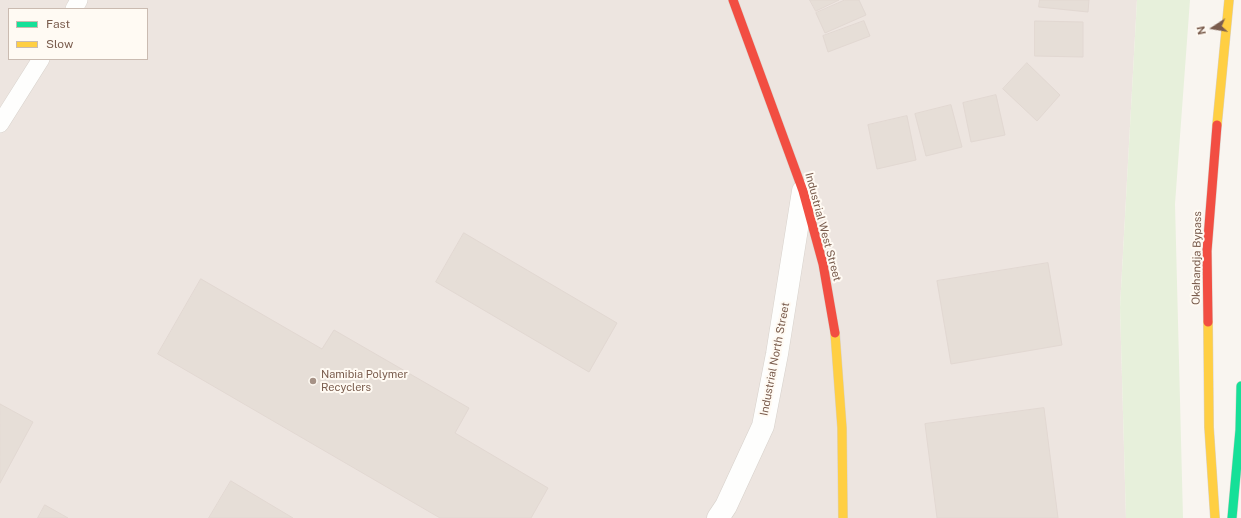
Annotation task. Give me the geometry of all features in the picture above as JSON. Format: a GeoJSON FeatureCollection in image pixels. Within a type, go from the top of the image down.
{"type":"FeatureCollection","features":[{"type":"Feature","properties":{"kind":"main road","name":"Industrial West Street"},"geometry":{"type":"LineString","coordinates":[[733,0],[745,29],[803,191],[823,264],[835,334],[842,428],[843,518]]}},
{"type":"Feature","properties":{"kind":"main road","name":"Okahandja Bypass"},"geometry":{"type":"LineString","coordinates":[[1215,518],[1209,427],[1207,250],[1216,133],[1229,0]]}},
{"type":"Feature","properties":{"kind":"main road"},"geometry":{"type":"LineString","coordinates":[[1232,518],[1240,430],[1241,386]]}},
{"type":"Feature","properties":{"kind":"street","name":"Industrial North Street"},"geometry":{"type":"LineString","coordinates":[[718,518],[726,506],[763,426],[777,354],[803,191]]}},
{"type":"Feature","properties":{"kind":"lane"},"geometry":{"type":"LineString","coordinates":[[0,124],[40,60]]}},
{"type":"Feature","properties":{"kind":"shaded area"},"geometry":{"type":"Polygon","coordinates":[[[0,0],[1137,0],[1120,307],[1126,518],[0,518],[0,0]]]}},
{"type":"Feature","properties":{"kind":"green space"},"geometry":{"type":"Polygon","coordinates":[[[1137,0],[1190,0],[1175,204],[1183,518],[1126,518],[1120,307],[1137,0]]]}},
{"type":"Feature","properties":{"kind":"building"},"geometry":{"type":"Polygon","coordinates":[[[810,0],[839,0],[816,11],[810,0]]]}},
{"type":"Feature","properties":{"kind":"building"},"geometry":{"type":"Polygon","coordinates":[[[845,0],[859,0],[866,15],[825,33],[816,13],[845,0]]]}},
{"type":"Feature","properties":{"kind":"building"},"geometry":{"type":"Polygon","coordinates":[[[1040,0],[1089,0],[1088,12],[1039,7],[1040,0]]]}},
{"type":"Feature","properties":{"kind":"building"},"geometry":{"type":"Polygon","coordinates":[[[864,21],[870,36],[828,52],[823,36],[864,21]]]}},
{"type":"Feature","properties":{"kind":"building"},"geometry":{"type":"Polygon","coordinates":[[[1035,21],[1083,22],[1083,57],[1035,56],[1035,21]]]}},
{"type":"Feature","properties":{"kind":"building"},"geometry":{"type":"Polygon","coordinates":[[[1027,63],[1060,95],[1037,121],[1003,89],[1027,63]]]}},
{"type":"Feature","properties":{"kind":"building"},"geometry":{"type":"Polygon","coordinates":[[[996,95],[1005,135],[971,142],[963,103],[996,95]]]}},
{"type":"Feature","properties":{"kind":"building"},"geometry":{"type":"Polygon","coordinates":[[[951,105],[962,147],[926,156],[915,114],[951,105]]]}},
{"type":"Feature","properties":{"kind":"building"},"geometry":{"type":"Polygon","coordinates":[[[907,116],[916,160],[877,169],[868,125],[907,116]]]}},
{"type":"Feature","properties":{"kind":"building"},"geometry":{"type":"Polygon","coordinates":[[[464,233],[617,323],[589,372],[436,282],[464,233]]]}},
{"type":"Feature","properties":{"kind":"building"},"geometry":{"type":"Polygon","coordinates":[[[1048,263],[1062,345],[951,364],[937,281],[1048,263]]]}},
{"type":"Feature","properties":{"kind":"building","name":"Namibia Polymer Recyclers"},"geometry":{"type":"Polygon","coordinates":[[[201,279],[322,349],[334,330],[469,408],[455,433],[548,488],[531,518],[440,518],[158,354],[201,279]]]}},
{"type":"Feature","properties":{"kind":"building"},"geometry":{"type":"Polygon","coordinates":[[[0,404],[33,422],[0,483],[0,404]]]}},
{"type":"Feature","properties":{"kind":"building"},"geometry":{"type":"Polygon","coordinates":[[[1044,408],[1058,518],[937,518],[925,424],[1044,408]]]}},
{"type":"Feature","properties":{"kind":"building"},"geometry":{"type":"Polygon","coordinates":[[[231,481],[293,518],[209,518],[231,481]]]}},
{"type":"Feature","properties":{"kind":"building"},"geometry":{"type":"Polygon","coordinates":[[[45,505],[68,518],[38,518],[45,505]]]}},
{"type":"Feature","properties":{"kind":"traffic: fast"},"geometry":{"type":"LineString","coordinates":[[1232,518],[1240,430],[1241,386]]}},
{"type":"Feature","properties":{"kind":"traffic: slow"},"geometry":{"type":"LineString","coordinates":[[1217,125],[1229,0]]}},
{"type":"Feature","properties":{"kind":"traffic: slow"},"geometry":{"type":"LineString","coordinates":[[1208,322],[1209,427],[1215,518]]}},
{"type":"Feature","properties":{"kind":"traffic: slow"},"geometry":{"type":"LineString","coordinates":[[835,333],[842,428],[843,518]]}},
{"type":"Feature","properties":{"kind":"traffic: jam"},"geometry":{"type":"LineString","coordinates":[[733,0],[803,191],[823,264],[835,333]]}},
{"type":"Feature","properties":{"kind":"traffic: jam"},"geometry":{"type":"LineString","coordinates":[[1208,322],[1207,251],[1217,125]]}},
{"type":"Feature","properties":{"kind":"place","name":"Namibia Polymer Recyclers"},"geometry":{"type":"Point","coordinates":[313,381]}}]}
